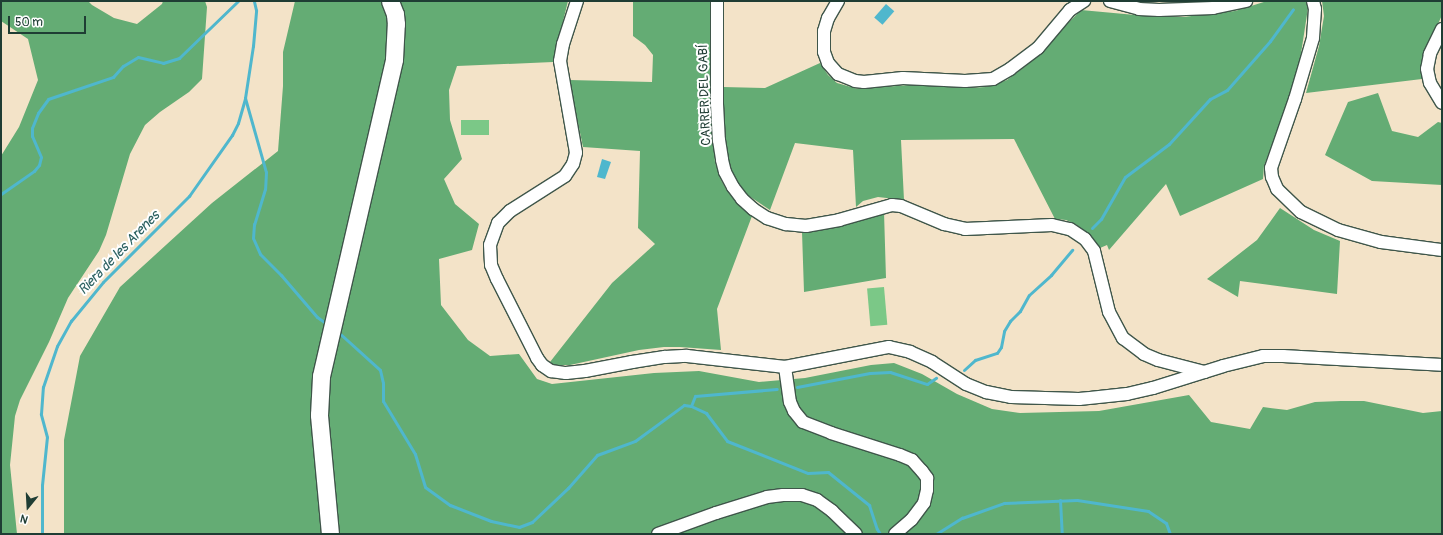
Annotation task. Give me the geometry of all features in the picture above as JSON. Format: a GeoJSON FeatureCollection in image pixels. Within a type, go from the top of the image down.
{"type":"FeatureCollection","features":[{"type":"Feature","properties":{"kind":"street"},"geometry":{"type":"LineString","coordinates":[[330,534],[319,403],[321,376],[336,305],[394,59],[396,24],[390,1]]}},
{"type":"Feature","properties":{"kind":"street"},"geometry":{"type":"LineString","coordinates":[[577,1],[563,44],[560,61],[576,153],[573,164],[565,176],[510,211],[498,223],[490,245],[491,265],[497,279],[537,358],[542,365],[551,371],[566,373],[680,356],[785,367],[889,347],[910,352],[932,362],[966,384],[986,392],[1011,397],[1038,399],[1079,399],[1127,394],[1247,360],[1276,356],[1442,365]]}},
{"type":"Feature","properties":{"kind":"street","name":"CARRER DEL GABÍ"},"geometry":{"type":"LineString","coordinates":[[717,1],[717,104],[719,140],[722,160],[725,172],[733,187],[742,199],[753,209],[768,218],[780,222],[806,226],[839,220],[892,205],[902,206],[944,224],[965,229],[1052,225],[1070,229],[1085,239],[1094,251],[1109,312],[1123,338],[1144,354],[1158,360],[1205,372]]}},
{"type":"Feature","properties":{"kind":"street"},"geometry":{"type":"LineString","coordinates":[[838,1],[828,18],[824,31],[824,52],[828,63],[838,74],[855,81],[864,82],[903,78],[965,81],[993,79],[1010,69],[1038,48],[1070,10],[1084,1]]}},
{"type":"Feature","properties":{"kind":"street"},"geometry":{"type":"LineString","coordinates":[[1110,1],[1139,9],[1159,10],[1213,8],[1246,1]]}},
{"type":"Feature","properties":{"kind":"street"},"geometry":{"type":"LineString","coordinates":[[1313,1],[1316,9],[1312,38],[1295,100],[1271,168],[1272,177],[1277,189],[1301,212],[1338,230],[1381,242],[1442,250]]}},
{"type":"Feature","properties":{"kind":"street"},"geometry":{"type":"LineString","coordinates":[[1442,29],[1430,54],[1427,69],[1430,83],[1442,103]]}},
{"type":"Feature","properties":{"kind":"street"},"geometry":{"type":"LineString","coordinates":[[785,367],[790,402],[794,411],[803,422],[831,433],[900,455],[912,460],[922,470],[927,478],[924,502],[911,520],[895,534]]}},
{"type":"Feature","properties":{"kind":"street"},"geometry":{"type":"LineString","coordinates":[[658,534],[716,513],[767,497],[782,495],[802,495],[817,500],[832,511],[856,534]]}},
{"type":"Feature","properties":{"kind":"green space"},"geometry":{"type":"Polygon","coordinates":[[[1,1],[88,1],[114,18],[137,24],[162,4],[163,1],[205,1],[207,7],[202,79],[189,92],[160,112],[145,125],[130,154],[106,235],[99,251],[68,298],[49,342],[20,400],[15,416],[10,465],[17,534],[1,534],[1,156],[19,127],[38,80],[28,39],[1,21],[1,1]]]}},
{"type":"Feature","properties":{"kind":"green space"},"geometry":{"type":"Polygon","coordinates":[[[295,1],[568,1],[553,62],[457,66],[449,90],[450,120],[462,159],[444,179],[455,204],[479,224],[472,250],[439,259],[441,305],[468,340],[490,356],[519,354],[537,379],[552,384],[654,373],[699,371],[759,382],[805,378],[871,365],[894,363],[922,374],[957,394],[992,409],[1020,413],[1099,411],[1189,395],[1211,422],[1250,429],[1263,407],[1287,410],[1315,402],[1364,401],[1423,413],[1442,411],[1442,534],[64,534],[64,440],[80,356],[120,287],[212,203],[278,151],[283,86],[283,52],[295,1]]]}},
{"type":"Feature","properties":{"kind":"green space"},"geometry":{"type":"Polygon","coordinates":[[[633,1],[711,1],[710,101],[715,162],[720,178],[727,191],[742,208],[752,216],[717,309],[721,350],[664,347],[639,350],[570,365],[553,365],[550,362],[612,283],[655,244],[638,228],[640,151],[583,147],[569,80],[652,82],[653,55],[645,45],[633,36],[633,1]]]}},
{"type":"Feature","properties":{"kind":"green space"},"geometry":{"type":"Polygon","coordinates":[[[1267,1],[1306,1],[1308,8],[1300,60],[1284,112],[1264,166],[1263,179],[1180,216],[1166,184],[1109,250],[1107,245],[1100,248],[1090,235],[1077,225],[1066,220],[1055,219],[1014,139],[901,140],[904,200],[878,197],[863,201],[856,207],[853,150],[795,143],[770,210],[749,196],[741,188],[731,170],[728,160],[725,129],[723,87],[765,88],[820,63],[828,75],[837,83],[858,89],[909,85],[966,88],[986,87],[1007,80],[1027,65],[1081,10],[1146,16],[1183,17],[1235,11],[1267,1]]]}},
{"type":"Feature","properties":{"kind":"green space"},"geometry":{"type":"Polygon","coordinates":[[[1322,1],[1442,1],[1442,15],[1423,58],[1422,79],[1306,93],[1319,46],[1324,16],[1322,1]]]}},
{"type":"Feature","properties":{"kind":"green space"},"geometry":{"type":"Polygon","coordinates":[[[1378,93],[1392,131],[1418,137],[1438,122],[1442,123],[1442,185],[1372,181],[1325,155],[1348,102],[1378,93]]]}},
{"type":"Feature","properties":{"kind":"green space"},"geometry":{"type":"Polygon","coordinates":[[[461,120],[489,120],[489,135],[461,135],[461,120]]]}},
{"type":"Feature","properties":{"kind":"green space"},"geometry":{"type":"Polygon","coordinates":[[[1280,208],[1314,230],[1340,241],[1337,294],[1240,281],[1238,297],[1207,279],[1257,240],[1280,208]]]}},
{"type":"Feature","properties":{"kind":"green space"},"geometry":{"type":"Polygon","coordinates":[[[884,212],[886,278],[804,292],[802,232],[818,231],[884,212]]]}},
{"type":"Feature","properties":{"kind":"green space"},"geometry":{"type":"Polygon","coordinates":[[[884,287],[887,325],[870,326],[867,288],[884,287]]]}},
{"type":"Feature","properties":{"kind":"water"},"geometry":{"type":"Polygon","coordinates":[[[886,4],[894,11],[882,25],[874,18],[886,4]]]}},
{"type":"Feature","properties":{"kind":"water"},"geometry":{"type":"Polygon","coordinates":[[[602,159],[611,162],[605,179],[597,177],[602,159]]]}},
{"type":"Feature","properties":{"kind":"waterway"},"geometry":{"type":"LineString","coordinates":[[1,194],[34,171],[39,165],[41,157],[32,136],[32,128],[38,113],[48,99],[113,77],[123,66],[138,57],[163,63],[179,58],[238,1]]}},
{"type":"Feature","properties":{"kind":"waterway","name":"Riera de les Arenes"},"geometry":{"type":"LineString","coordinates":[[42,534],[42,485],[47,437],[41,414],[43,387],[57,346],[71,321],[103,282],[189,196],[232,135],[238,123],[245,98],[253,46],[256,10],[254,1]]}},
{"type":"Feature","properties":{"kind":"waterway"},"geometry":{"type":"LineString","coordinates":[[1092,228],[1101,219],[1125,177],[1169,144],[1210,99],[1227,90],[1270,41],[1293,9]]}},
{"type":"Feature","properties":{"kind":"waterway"},"geometry":{"type":"LineString","coordinates":[[245,98],[266,172],[265,189],[254,224],[253,238],[260,254],[281,275],[317,317],[327,324]]}},
{"type":"Feature","properties":{"kind":"waterway"},"geometry":{"type":"LineString","coordinates":[[964,370],[975,360],[997,353],[1001,347],[1004,331],[1010,321],[1020,311],[1029,295],[1051,275],[1072,250]]}},
{"type":"Feature","properties":{"kind":"waterway"},"geometry":{"type":"LineString","coordinates":[[337,331],[380,370],[383,383],[383,401],[415,454],[425,487],[450,505],[491,521],[519,527],[532,522],[568,488],[597,455],[635,441],[684,405],[691,406],[706,413],[727,441],[808,473],[828,472],[869,505],[880,534]]}},
{"type":"Feature","properties":{"kind":"waterway"},"geometry":{"type":"LineString","coordinates":[[797,387],[870,373],[890,372],[927,384],[936,378]]}},
{"type":"Feature","properties":{"kind":"waterway"},"geometry":{"type":"LineString","coordinates":[[691,406],[695,396],[777,389]]}},
{"type":"Feature","properties":{"kind":"waterway"},"geometry":{"type":"LineString","coordinates":[[1060,500],[1062,534]]}},
{"type":"Feature","properties":{"kind":"waterway"},"geometry":{"type":"LineString","coordinates":[[936,534],[962,518],[1004,503],[1077,500],[1148,511],[1166,523],[1170,534]]}}]}
